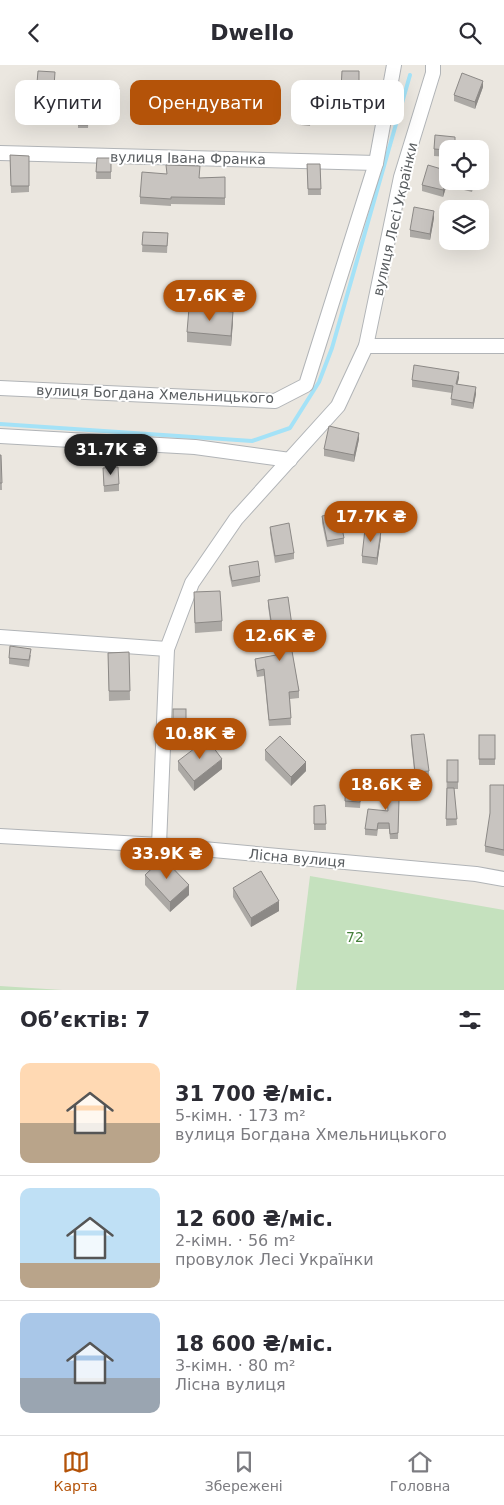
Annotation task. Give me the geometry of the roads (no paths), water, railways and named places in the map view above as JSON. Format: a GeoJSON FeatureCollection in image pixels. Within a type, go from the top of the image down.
{"type":"FeatureCollection","features":[{"type":"Feature","properties":{"kind":"street"},"geometry":{"type":"LineString","coordinates":[[376,163],[394,65]]}},
{"type":"Feature","properties":{"kind":"street","name":"вулиця Лесі Українки"},"geometry":{"type":"LineString","coordinates":[[159,845],[168,649],[192,583],[236,519],[338,406],[366,346],[401,177],[433,73],[433,65]]}},
{"type":"Feature","properties":{"kind":"street","name":"вулиця Івана Франка"},"geometry":{"type":"LineString","coordinates":[[0,153],[376,163]]}},
{"type":"Feature","properties":{"kind":"street","name":"вулиця Богдана Хмельницького"},"geometry":{"type":"LineString","coordinates":[[0,388],[276,401],[306,385],[376,163]]}},
{"type":"Feature","properties":{"kind":"street"},"geometry":{"type":"LineString","coordinates":[[366,346],[504,346]]}},
{"type":"Feature","properties":{"kind":"street"},"geometry":{"type":"LineString","coordinates":[[0,436],[195,447],[290,460]]}},
{"type":"Feature","properties":{"kind":"street"},"geometry":{"type":"LineString","coordinates":[[0,637],[168,649]]}},
{"type":"Feature","properties":{"kind":"street","name":"Лісна вулиця"},"geometry":{"type":"LineString","coordinates":[[0,836],[159,845],[466,873],[504,879]]}},
{"type":"Feature","properties":{"kind":"waterway"},"geometry":{"type":"LineString","coordinates":[[0,424],[252,441],[290,428],[319,382],[332,348],[410,75]]}},
{"type":"Feature","properties":{"kind":"park label","name":"72"},"geometry":{"type":"Point","coordinates":[355,937]}}]}
